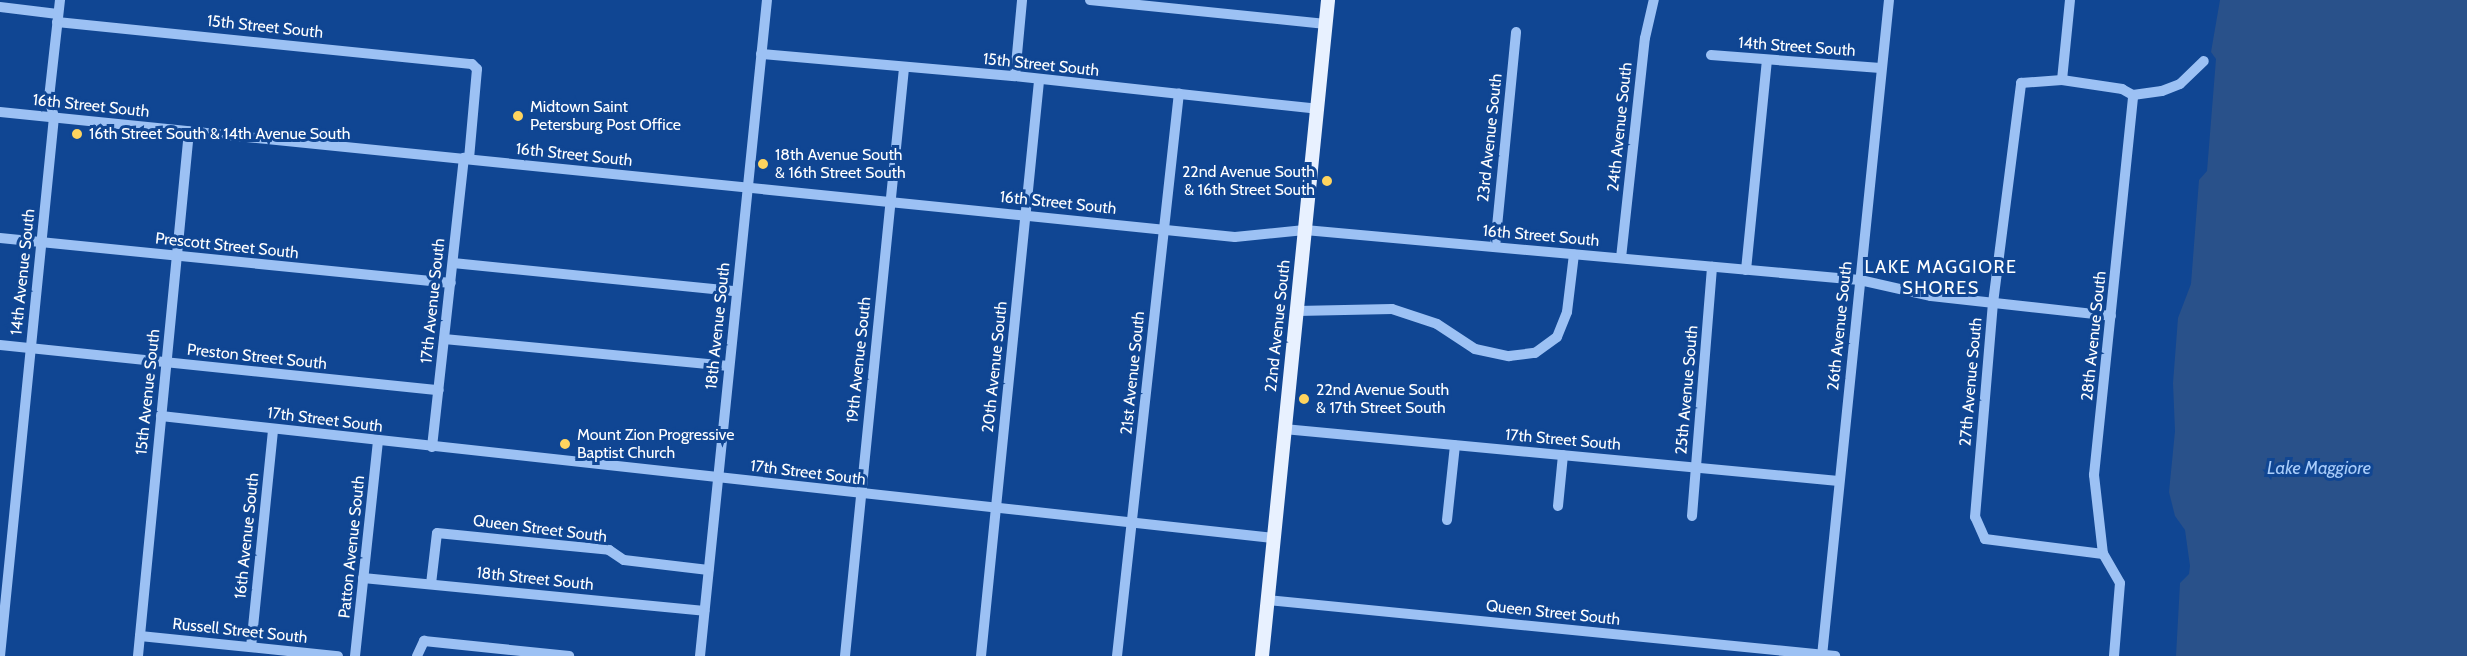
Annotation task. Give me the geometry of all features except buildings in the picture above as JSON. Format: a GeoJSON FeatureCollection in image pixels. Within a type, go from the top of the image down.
{"type":"FeatureCollection","features":[{"type":"Feature","properties":{"kind":"main road","name":"22nd Avenue South"},"geometry":{"type":"LineString","coordinates":[[1262,656],[1328,0]]}},
{"type":"Feature","properties":{"kind":"street","name":"14th Avenue South"},"geometry":{"type":"LineString","coordinates":[[0,656],[54,117],[49,98],[60,0]]}},
{"type":"Feature","properties":{"kind":"street","name":"18th Avenue South"},"geometry":{"type":"LineString","coordinates":[[700,656],[767,0]]}},
{"type":"Feature","properties":{"kind":"street"},"geometry":{"type":"LineString","coordinates":[[1015,76],[1022,0]]}},
{"type":"Feature","properties":{"kind":"street"},"geometry":{"type":"LineString","coordinates":[[1090,0],[1326,24]]}},
{"type":"Feature","properties":{"kind":"street","name":"24th Avenue South"},"geometry":{"type":"LineString","coordinates":[[1621,258],[1645,38],[1654,0]]}},
{"type":"Feature","properties":{"kind":"street","name":"26th Avenue South"},"geometry":{"type":"LineString","coordinates":[[1822,655],[1888,0]]}},
{"type":"Feature","properties":{"kind":"street"},"geometry":{"type":"LineString","coordinates":[[2070,0],[2062,80],[2122,89],[2133,95],[2162,91],[2180,84],[2204,61]]}},
{"type":"Feature","properties":{"kind":"street","name":"15th Street South"},"geometry":{"type":"LineString","coordinates":[[0,7],[58,18],[469,63]]}},
{"type":"Feature","properties":{"kind":"street","name":"23rd Avenue South"},"geometry":{"type":"LineString","coordinates":[[1495,247],[1516,32]]}},
{"type":"Feature","properties":{"kind":"street","name":"15th Street South"},"geometry":{"type":"LineString","coordinates":[[761,54],[1015,76],[1039,81],[1179,93],[1317,110]]}},
{"type":"Feature","properties":{"kind":"street","name":"14th Street South"},"geometry":{"type":"LineString","coordinates":[[1711,55],[1881,68]]}},
{"type":"Feature","properties":{"kind":"street"},"geometry":{"type":"LineString","coordinates":[[1746,270],[1767,60]]}},
{"type":"Feature","properties":{"kind":"street","name":"17th Avenue South"},"geometry":{"type":"LineString","coordinates":[[432,447],[477,69],[469,63]]}},
{"type":"Feature","properties":{"kind":"street","name":"19th Avenue South"},"geometry":{"type":"LineString","coordinates":[[845,656],[904,68]]}},
{"type":"Feature","properties":{"kind":"street","name":"27th Avenue South"},"geometry":{"type":"LineString","coordinates":[[2062,80],[2021,83],[1993,303],[1975,517],[1985,539],[2103,554]]}},
{"type":"Feature","properties":{"kind":"street","name":"20th Avenue South"},"geometry":{"type":"LineString","coordinates":[[981,656],[1039,81]]}},
{"type":"Feature","properties":{"kind":"street","name":"21st Avenue South"},"geometry":{"type":"LineString","coordinates":[[1117,656],[1179,93]]}},
{"type":"Feature","properties":{"kind":"street","name":"28th Avenue South"},"geometry":{"type":"LineString","coordinates":[[2114,656],[2120,583],[2103,554],[2094,476],[2133,95]]}},
{"type":"Feature","properties":{"kind":"street","name":"16th Street South"},"geometry":{"type":"LineString","coordinates":[[0,112],[1235,237],[1305,230],[1860,280],[1931,296],[2111,316]]}},
{"type":"Feature","properties":{"kind":"street","name":"15th Avenue South"},"geometry":{"type":"LineString","coordinates":[[138,656],[189,131]]}},
{"type":"Feature","properties":{"kind":"street","name":"Prescott Street South"},"geometry":{"type":"LineString","coordinates":[[0,238],[451,282]]}},
{"type":"Feature","properties":{"kind":"street"},"geometry":{"type":"LineString","coordinates":[[1297,311],[1392,309],[1437,324],[1475,349],[1509,356],[1535,353],[1557,338],[1567,312],[1574,254]]}},
{"type":"Feature","properties":{"kind":"street"},"geometry":{"type":"LineString","coordinates":[[453,263],[736,291]]}},
{"type":"Feature","properties":{"kind":"street","name":"25th Avenue South"},"geometry":{"type":"LineString","coordinates":[[1692,516],[1712,267]]}},
{"type":"Feature","properties":{"kind":"street"},"geometry":{"type":"LineString","coordinates":[[444,339],[729,366]]}},
{"type":"Feature","properties":{"kind":"street","name":"Preston Street South"},"geometry":{"type":"LineString","coordinates":[[0,345],[439,390]]}},
{"type":"Feature","properties":{"kind":"street","name":"17th Street South"},"geometry":{"type":"LineString","coordinates":[[161,416],[718,477],[861,495],[1274,538]]}},
{"type":"Feature","properties":{"kind":"street","name":"16th Avenue South"},"geometry":{"type":"LineString","coordinates":[[251,647],[273,429]]}},
{"type":"Feature","properties":{"kind":"street","name":"17th Street South"},"geometry":{"type":"LineString","coordinates":[[1284,429],[1839,481]]}},
{"type":"Feature","properties":{"kind":"street","name":"Patton Avenue South"},"geometry":{"type":"LineString","coordinates":[[355,656],[378,441]]}},
{"type":"Feature","properties":{"kind":"street"},"geometry":{"type":"LineString","coordinates":[[1447,520],[1455,445]]}},
{"type":"Feature","properties":{"kind":"street"},"geometry":{"type":"LineString","coordinates":[[1558,506],[1563,455]]}},
{"type":"Feature","properties":{"kind":"street","name":"Queen Street South"},"geometry":{"type":"LineString","coordinates":[[431,584],[437,533],[609,550],[624,560],[708,570]]}},
{"type":"Feature","properties":{"kind":"street","name":"18th Street South"},"geometry":{"type":"LineString","coordinates":[[363,578],[704,611]]}},
{"type":"Feature","properties":{"kind":"street","name":"Queen Street South"},"geometry":{"type":"LineString","coordinates":[[1267,600],[1835,656]]}},
{"type":"Feature","properties":{"kind":"street","name":"Russell Street South"},"geometry":{"type":"LineString","coordinates":[[140,636],[338,656]]}},
{"type":"Feature","properties":{"kind":"street"},"geometry":{"type":"LineString","coordinates":[[417,656],[424,641],[569,656]]}},
{"type":"Feature","properties":{"kind":"water","name":"Lake Maggiore"},"geometry":{"type":"Polygon","coordinates":[[[2220,0],[2467,0],[2467,656],[2176,656],[2180,583],[2189,574],[2190,566],[2185,530],[2175,516],[2169,492],[2175,431],[2173,383],[2178,318],[2191,284],[2199,180],[2207,171],[2216,59],[2211,52],[2220,0]]]}},
{"type":"Feature","properties":{"kind":"place","name":"Midtown Saint Petersburg Post Office"},"geometry":{"type":"Point","coordinates":[518,116]}},
{"type":"Feature","properties":{"kind":"place","name":"16th Street South & 14th Avenue South"},"geometry":{"type":"Point","coordinates":[77,134]}},
{"type":"Feature","properties":{"kind":"place","name":"18th Avenue South & 16th Street South"},"geometry":{"type":"Point","coordinates":[763,164]}},
{"type":"Feature","properties":{"kind":"place","name":"22nd Avenue South & 16th Street South"},"geometry":{"type":"Point","coordinates":[1327,181]}},
{"type":"Feature","properties":{"kind":"place","name":"22nd Avenue South & 17th Street South"},"geometry":{"type":"Point","coordinates":[1304,399]}},
{"type":"Feature","properties":{"kind":"place","name":"Mount Zion Progressive Baptist Church"},"geometry":{"type":"Point","coordinates":[565,444]}},
{"type":"Feature","properties":{"kind":"district","name":"LAKE MAGGIORE SHORES"},"geometry":{"type":"Point","coordinates":[1941,278]}}]}
